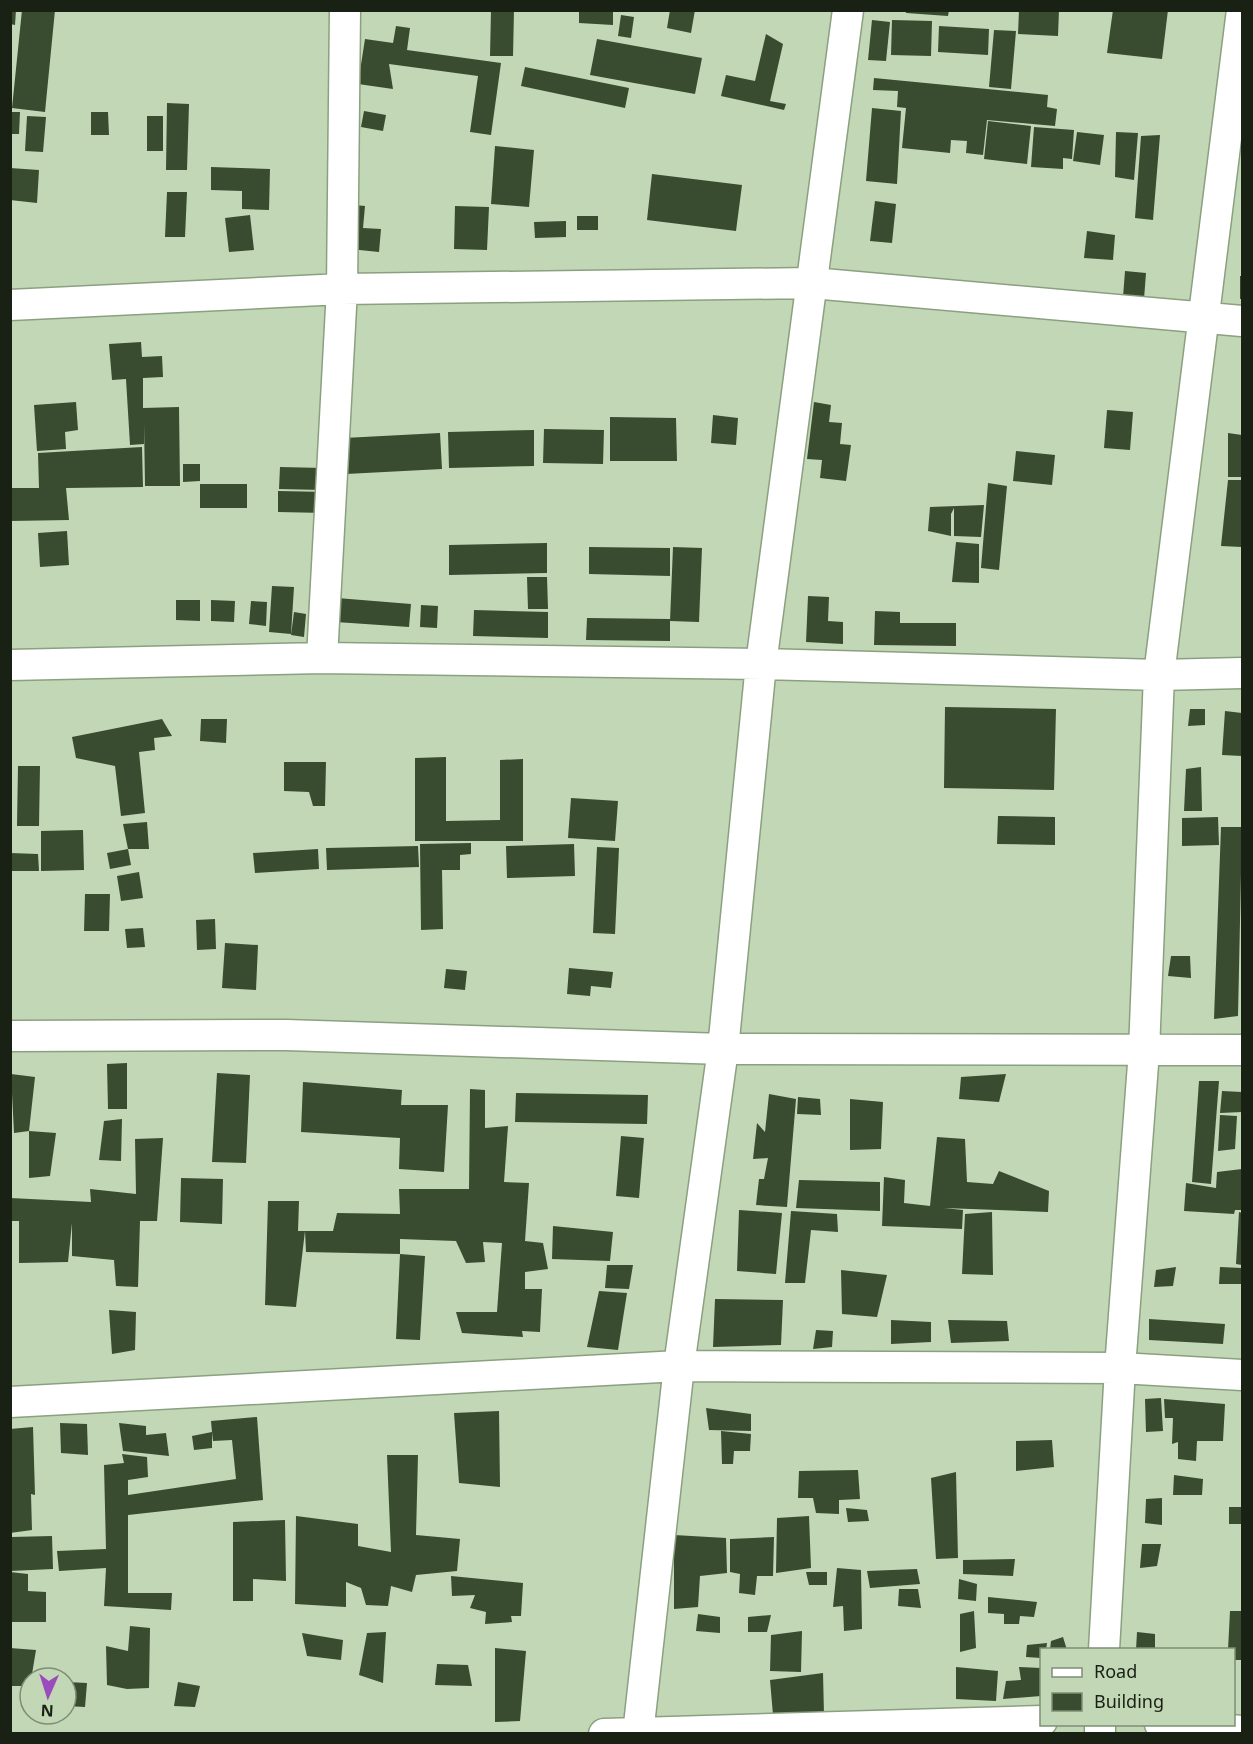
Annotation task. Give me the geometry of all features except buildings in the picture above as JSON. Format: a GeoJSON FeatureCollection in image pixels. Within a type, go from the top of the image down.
{"type":"FeatureCollection","features":[{"type":"Feature","properties":{"kind":"street"},"geometry":{"type":"LineString","coordinates":[[322,658],[342,289],[345,10]]}},
{"type":"Feature","properties":{"kind":"street"},"geometry":{"type":"LineString","coordinates":[[638,1733],[680,1366],[723,1049],[761,664],[848,10]]}},
{"type":"Feature","properties":{"kind":"street"},"geometry":{"type":"LineString","coordinates":[[1104,1648],[1120,1368],[1144,1051],[1159,675],[1242,10]]}},
{"type":"Feature","properties":{"kind":"street"},"geometry":{"type":"LineString","coordinates":[[10,305],[342,289],[812,283],[1242,321]]}},
{"type":"Feature","properties":{"kind":"street"},"geometry":{"type":"LineString","coordinates":[[10,665],[322,658],[761,664],[1159,675],[1242,673]]}},
{"type":"Feature","properties":{"kind":"street"},"geometry":{"type":"LineString","coordinates":[[10,1036],[286,1035],[723,1049],[1242,1050]]}},
{"type":"Feature","properties":{"kind":"street"},"geometry":{"type":"LineString","coordinates":[[10,1402],[680,1366],[1120,1368],[1242,1375]]}},
{"type":"Feature","properties":{"kind":"street"},"geometry":{"type":"LineString","coordinates":[[604,1734],[1040,1721]]}},
{"type":"Feature","properties":{"kind":"street"},"geometry":{"type":"LineString","coordinates":[[1174,1726],[1242,1731]]}}]}
